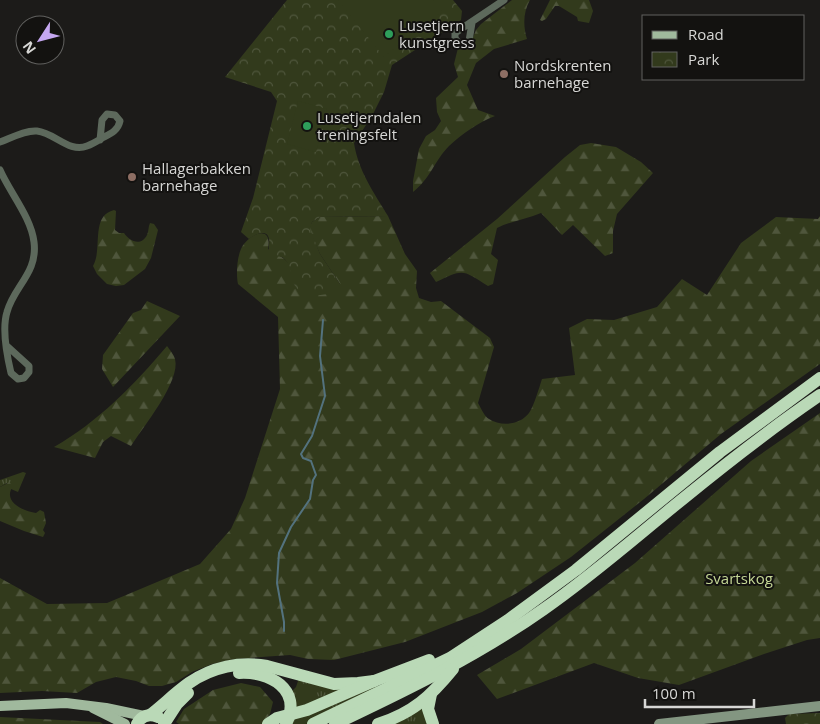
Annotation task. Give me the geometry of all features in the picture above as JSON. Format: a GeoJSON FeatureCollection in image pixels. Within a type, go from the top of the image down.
{"type":"FeatureCollection","features":[{"type":"Feature","properties":{"kind":"highway"},"geometry":{"type":"LineString","coordinates":[[313,724],[422,673],[459,652],[554,588],[720,452],[820,378]]}},
{"type":"Feature","properties":{"kind":"highway"},"geometry":{"type":"LineString","coordinates":[[335,724],[402,693],[457,664],[510,632],[562,597],[728,462],[820,394]]}},
{"type":"Feature","properties":{"kind":"highway"},"geometry":{"type":"LineString","coordinates":[[268,724],[277,718],[288,719],[374,681],[415,666],[488,632]]}},
{"type":"Feature","properties":{"kind":"highway"},"geometry":{"type":"LineString","coordinates":[[144,718],[198,677],[220,668],[234,665],[258,664],[334,684],[374,681]]}},
{"type":"Feature","properties":{"kind":"highway"},"geometry":{"type":"LineString","coordinates":[[378,724],[410,712],[431,694],[457,664]]}},
{"type":"Feature","properties":{"kind":"highway"},"geometry":{"type":"LineString","coordinates":[[144,718],[158,717],[163,724],[177,704],[193,690],[212,679],[237,673],[258,674],[278,682],[286,691],[290,700],[288,719]]}},
{"type":"Feature","properties":{"kind":"highway"},"geometry":{"type":"LineString","coordinates":[[431,694],[428,709],[433,724]]}},
{"type":"Feature","properties":{"kind":"main road"},"geometry":{"type":"LineString","coordinates":[[0,706],[55,703],[90,706],[144,718]]}},
{"type":"Feature","properties":{"kind":"main road"},"geometry":{"type":"LineString","coordinates":[[90,706],[125,724]]}},
{"type":"Feature","properties":{"kind":"main road"},"geometry":{"type":"LineString","coordinates":[[659,724],[820,706]]}},
{"type":"Feature","properties":{"kind":"street"},"geometry":{"type":"LineString","coordinates":[[472,23],[504,0]]}},
{"type":"Feature","properties":{"kind":"street"},"geometry":{"type":"LineString","coordinates":[[0,142],[34,131],[44,133],[78,148],[87,147],[100,140]]}},
{"type":"Feature","properties":{"kind":"street"},"geometry":{"type":"LineString","coordinates":[[0,170],[30,228],[35,250],[28,275],[7,312],[5,332],[7,346]]}},
{"type":"Feature","properties":{"kind":"green space"},"geometry":{"type":"Polygon","coordinates":[[[287,0],[453,0],[462,11],[461,20],[392,65],[384,92],[372,116],[354,143],[363,172],[388,216],[320,217],[312,222],[310,229],[320,254],[340,284],[336,292],[320,295],[308,295],[295,286],[288,263],[282,257],[274,256],[269,252],[269,239],[266,234],[257,234],[249,239],[241,232],[253,198],[277,101],[271,92],[225,77],[287,0]]]}},
{"type":"Feature","properties":{"kind":"green space","name":"Lusetjern kunstgress"},"geometry":{"type":"Polygon","coordinates":[[[338,0],[433,0],[442,11],[384,57],[338,0]]]}},
{"type":"Feature","properties":{"kind":"green space"},"geometry":{"type":"Polygon","coordinates":[[[512,0],[530,0],[524,19],[527,39],[494,49],[476,63],[467,85],[478,110],[495,116],[471,129],[449,146],[424,181],[413,192],[413,181],[419,149],[426,136],[435,130],[441,121],[437,112],[436,98],[458,77],[454,64],[458,48],[465,48],[470,45],[476,30],[481,24],[512,0]]]}},
{"type":"Feature","properties":{"kind":"green space"},"geometry":{"type":"Polygon","coordinates":[[[550,0],[589,0],[593,11],[589,23],[578,21],[577,17],[559,6],[555,6],[546,19],[540,20],[550,0]]]}},
{"type":"Feature","properties":{"kind":"green space","name":"Lusetjerndalen treningsfelt"},"geometry":{"type":"Polygon","coordinates":[[[298,101],[327,109],[316,152],[287,144],[298,101]]]}},
{"type":"Feature","properties":{"kind":"green space"},"geometry":{"type":"Polygon","coordinates":[[[591,143],[616,147],[641,162],[653,173],[617,214],[613,231],[613,253],[605,256],[573,225],[562,235],[541,213],[497,228],[491,254],[498,260],[493,284],[488,286],[463,273],[452,274],[436,282],[430,273],[497,219],[565,157],[580,145],[591,143]]]}},
{"type":"Feature","properties":{"kind":"green space"},"geometry":{"type":"Polygon","coordinates":[[[116,211],[115,230],[119,233],[124,233],[135,242],[142,241],[148,234],[150,223],[154,224],[158,230],[151,258],[145,269],[124,285],[116,286],[107,284],[97,274],[93,266],[96,259],[99,226],[107,213],[116,211]]]}},
{"type":"Feature","properties":{"kind":"green space"},"geometry":{"type":"Polygon","coordinates":[[[388,216],[405,254],[417,271],[416,288],[419,298],[431,302],[441,301],[490,338],[494,347],[478,403],[486,416],[494,422],[510,424],[525,417],[533,406],[542,379],[575,375],[569,328],[587,319],[614,320],[657,307],[682,279],[707,295],[741,243],[776,217],[818,219],[820,216],[820,364],[721,434],[571,557],[517,593],[482,612],[405,642],[334,660],[308,659],[290,655],[234,659],[212,664],[192,672],[176,682],[162,686],[149,686],[116,677],[96,682],[77,693],[42,691],[0,693],[0,578],[47,604],[107,603],[200,564],[231,529],[245,498],[280,389],[278,317],[238,284],[238,261],[244,244],[259,234],[267,236],[269,241],[268,249],[288,263],[295,286],[340,284],[320,254],[309,229],[312,222],[320,217],[388,216]]]}},
{"type":"Feature","properties":{"kind":"green space"},"geometry":{"type":"Polygon","coordinates":[[[147,301],[180,316],[113,387],[102,369],[103,355],[133,313],[141,310],[147,301]]]}},
{"type":"Feature","properties":{"kind":"green space"},"geometry":{"type":"Polygon","coordinates":[[[167,346],[175,359],[172,379],[160,404],[131,446],[111,436],[103,442],[95,458],[54,447],[86,426],[115,402],[167,346]]]}},
{"type":"Feature","properties":{"kind":"green space","name":"Svartskog"},"geometry":{"type":"Polygon","coordinates":[[[820,413],[820,638],[807,640],[764,654],[679,685],[638,678],[594,663],[497,699],[477,675],[521,649],[635,563],[751,461],[820,413]]]}},
{"type":"Feature","properties":{"kind":"green space"},"geometry":{"type":"Polygon","coordinates":[[[23,472],[26,473],[18,492],[11,489],[7,483],[0,487],[0,480],[23,472]]]}},
{"type":"Feature","properties":{"kind":"green space"},"geometry":{"type":"Polygon","coordinates":[[[10,482],[13,486],[10,497],[15,505],[31,512],[36,513],[40,510],[44,512],[46,523],[43,537],[0,521],[0,487],[10,482]]]}},
{"type":"Feature","properties":{"kind":"green space"},"geometry":{"type":"Polygon","coordinates":[[[299,678],[347,688],[295,711],[291,692],[296,687],[299,678]]]}},
{"type":"Feature","properties":{"kind":"green space"},"geometry":{"type":"Polygon","coordinates":[[[397,681],[307,724],[290,724],[294,716],[358,691],[397,681]]]}},
{"type":"Feature","properties":{"kind":"green space"},"geometry":{"type":"Polygon","coordinates":[[[241,683],[260,687],[273,702],[270,714],[262,724],[179,724],[176,722],[184,709],[213,690],[241,683]]]}},
{"type":"Feature","properties":{"kind":"green space"},"geometry":{"type":"Polygon","coordinates":[[[424,706],[429,724],[389,724],[424,706]]]}},
{"type":"Feature","properties":{"kind":"green space"},"geometry":{"type":"Polygon","coordinates":[[[820,713],[820,724],[786,724],[785,718],[789,714],[820,713]]]}},
{"type":"Feature","properties":{"kind":"green space"},"geometry":{"type":"Polygon","coordinates":[[[0,717],[100,722],[103,724],[0,724],[0,717]]]}},
{"type":"Feature","properties":{"kind":"waterway"},"geometry":{"type":"LineString","coordinates":[[284,631],[277,583],[279,553],[291,527],[310,499],[313,480],[316,475],[311,461],[303,458],[301,454],[312,436],[325,396],[320,356],[323,320]]}},
{"type":"Feature","properties":{"kind":"place","name":"Lusetjern kunstgress"},"geometry":{"type":"Point","coordinates":[389,34]}},
{"type":"Feature","properties":{"kind":"place","name":"Nordskrenten barnehage"},"geometry":{"type":"Point","coordinates":[504,74]}},
{"type":"Feature","properties":{"kind":"place","name":"Lusetjerndalen treningsfelt"},"geometry":{"type":"Point","coordinates":[307,126]}},
{"type":"Feature","properties":{"kind":"place","name":"Hallagerbakken barnehage"},"geometry":{"type":"Point","coordinates":[132,177]}}]}
